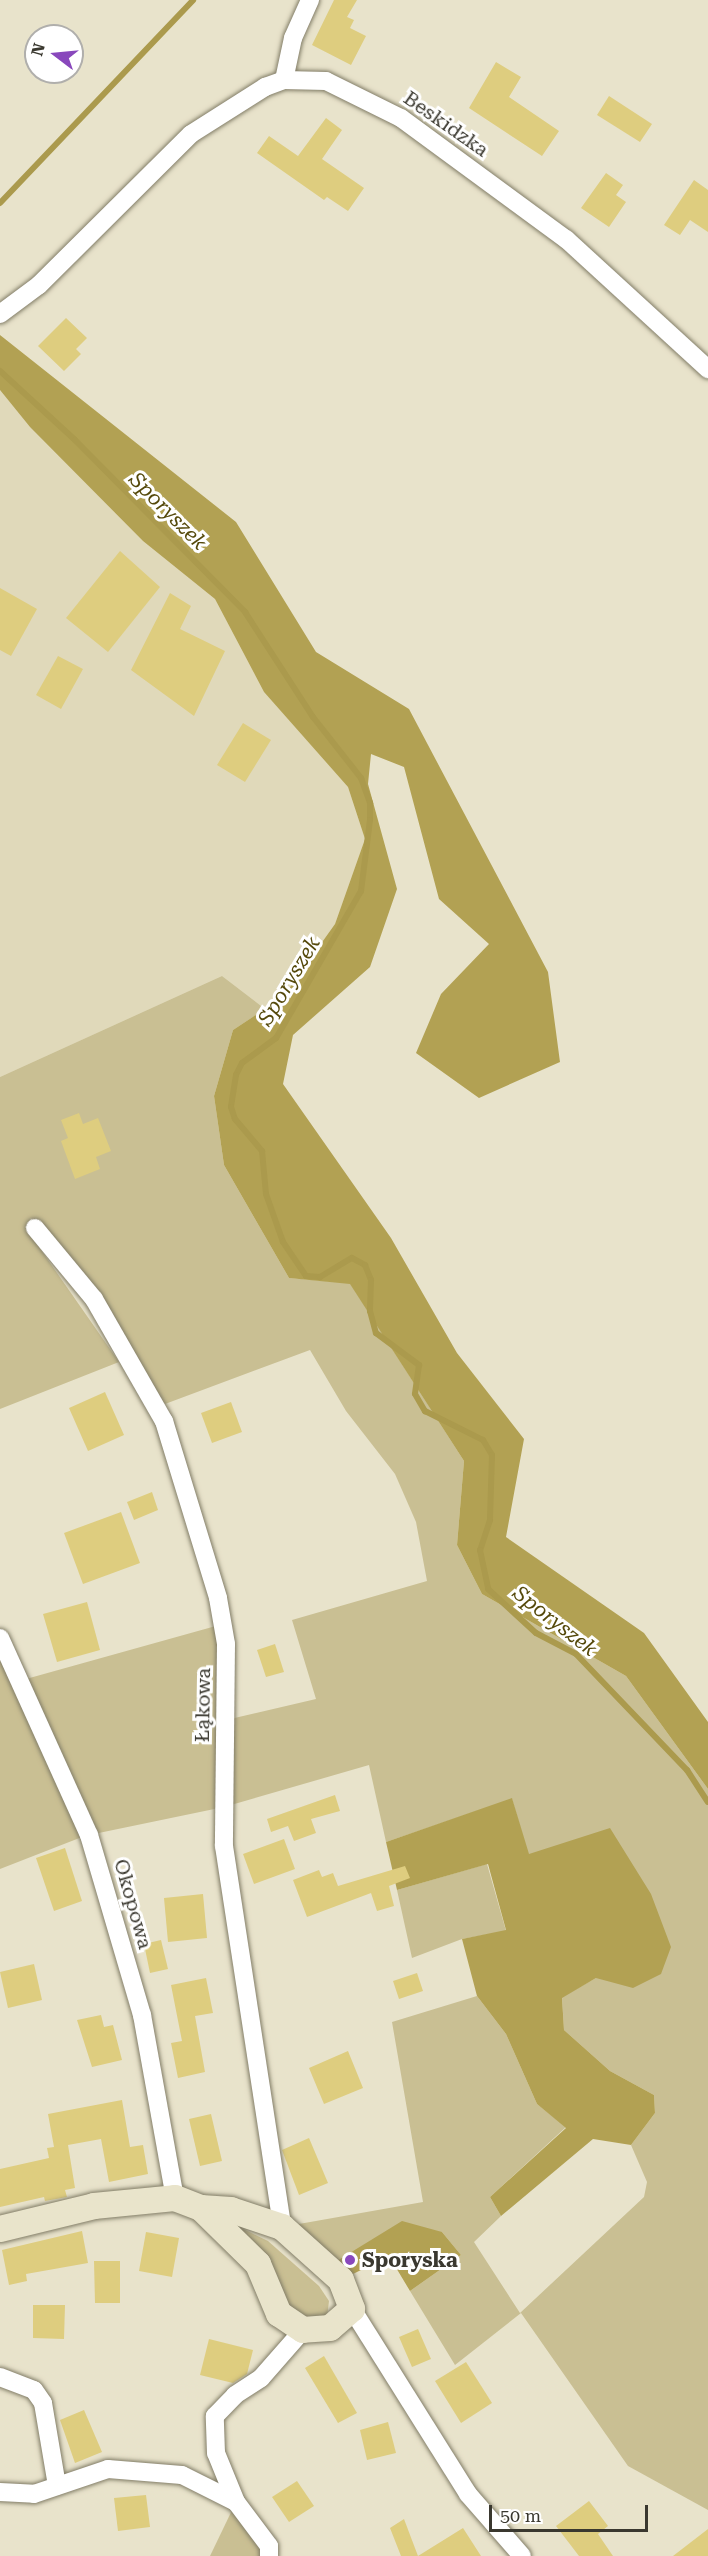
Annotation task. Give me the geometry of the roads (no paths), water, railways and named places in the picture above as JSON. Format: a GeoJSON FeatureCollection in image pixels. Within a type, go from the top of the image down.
{"type":"FeatureCollection","features":[{"type":"Feature","properties":{"kind":"street"},"geometry":{"type":"LineString","coordinates":[[284,80],[293,38],[310,0]]}},
{"type":"Feature","properties":{"kind":"street","name":"Beskidzka"},"geometry":{"type":"LineString","coordinates":[[0,314],[39,285],[191,134],[265,87],[284,80],[326,81],[401,118],[567,239],[708,369]]}},
{"type":"Feature","properties":{"kind":"street","name":"Łąkowa"},"geometry":{"type":"LineString","coordinates":[[35,1228],[94,1299],[164,1421],[218,1598],[226,1644],[224,1846],[282,2227]]}},
{"type":"Feature","properties":{"kind":"street","name":"Okopowa"},"geometry":{"type":"LineString","coordinates":[[0,1638],[89,1835],[142,2015],[175,2198]]}},
{"type":"Feature","properties":{"kind":"street"},"geometry":{"type":"LineString","coordinates":[[0,2229],[94,2206],[175,2198],[201,2208],[231,2210],[282,2227],[341,2280],[351,2309],[468,2494],[522,2556]]}},
{"type":"Feature","properties":{"kind":"street"},"geometry":{"type":"LineString","coordinates":[[201,2208],[258,2264],[279,2314],[303,2330],[330,2328],[351,2309]]}},
{"type":"Feature","properties":{"kind":"street"},"geometry":{"type":"LineString","coordinates":[[269,2556],[269,2546],[236,2502],[216,2453],[215,2416],[235,2395],[261,2378],[303,2330]]}},
{"type":"Feature","properties":{"kind":"street"},"geometry":{"type":"LineString","coordinates":[[0,2377],[34,2390],[43,2403],[57,2486]]}},
{"type":"Feature","properties":{"kind":"street"},"geometry":{"type":"LineString","coordinates":[[0,2492],[34,2494],[108,2469],[182,2475],[236,2502]]}},
{"type":"Feature","properties":{"kind":"waterway"},"geometry":{"type":"LineString","coordinates":[[0,203],[193,0]]}},
{"type":"Feature","properties":{"kind":"waterway","name":"Sporyszek"},"geometry":{"type":"LineString","coordinates":[[0,371],[75,440],[245,612],[313,717],[361,778],[370,803],[361,891],[276,1038],[242,1063],[236,1075],[231,1107],[235,1119],[262,1151],[266,1194],[283,1242],[306,1276],[320,1277],[352,1258],[365,1265],[371,1280],[370,1311],[376,1333],[419,1365],[415,1394],[425,1411],[483,1440],[492,1455],[490,1520],[480,1550],[488,1589],[536,1633],[576,1654],[687,1770],[708,1802]]}},
{"type":"Feature","properties":{"kind":"place","name":"Sporyska"},"geometry":{"type":"Point","coordinates":[350,2260]}}]}
